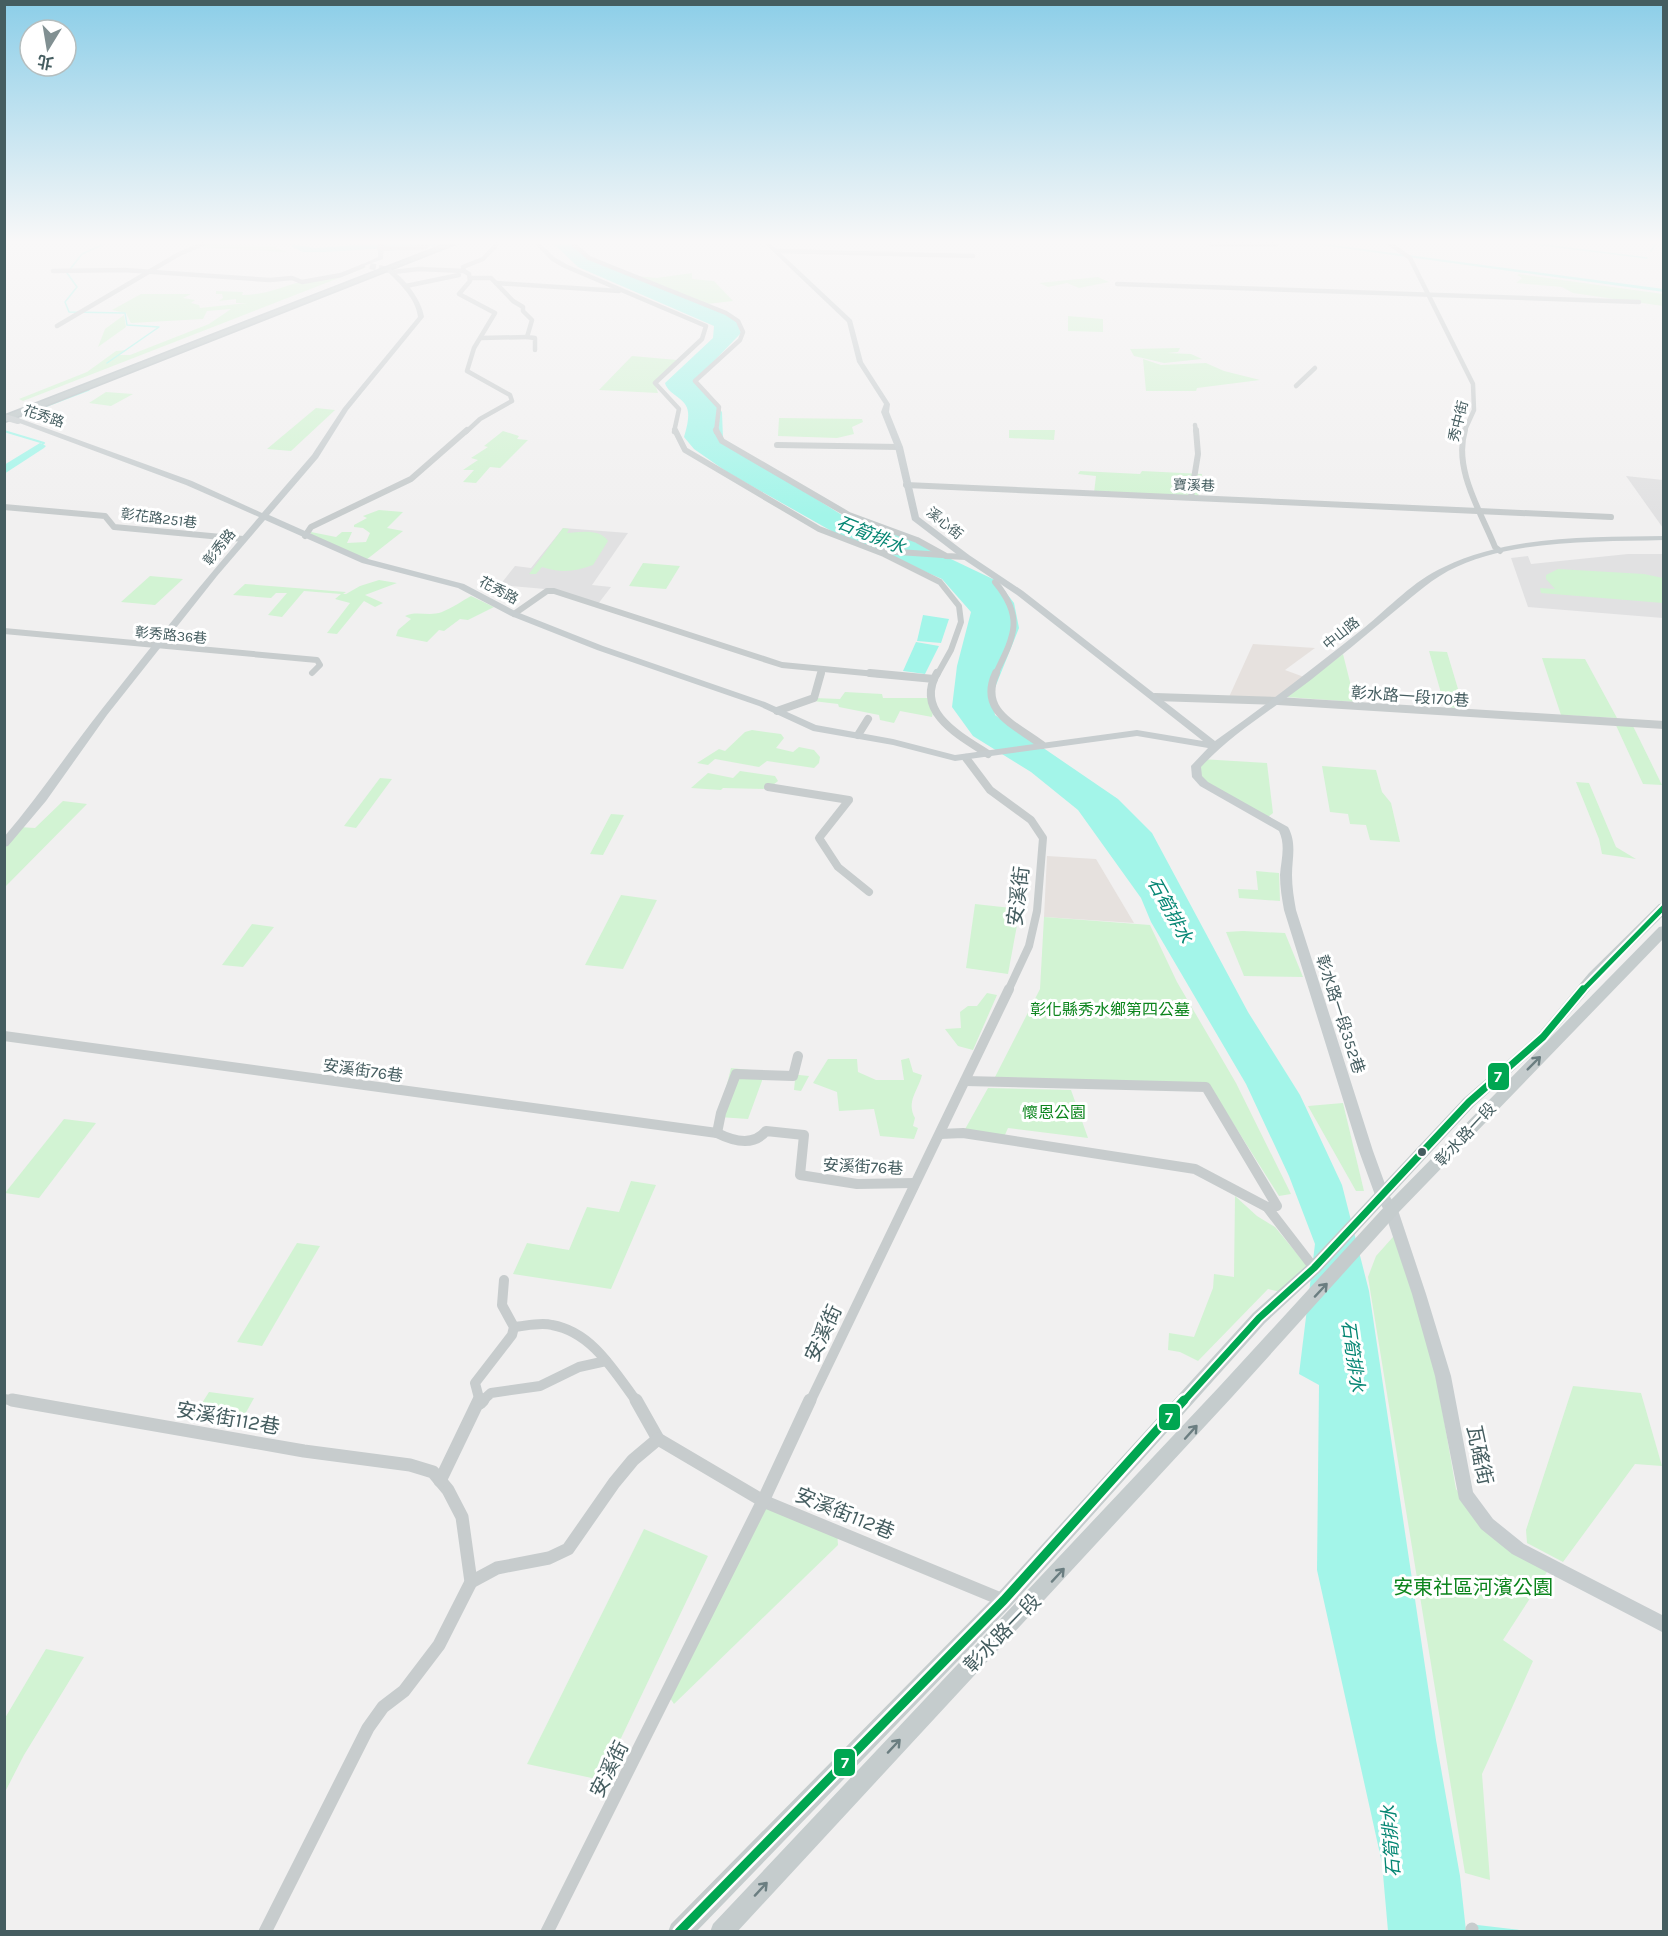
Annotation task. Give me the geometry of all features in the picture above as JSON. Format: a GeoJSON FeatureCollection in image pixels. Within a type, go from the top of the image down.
{"type":"FeatureCollection","features":[{"type":"Feature","properties":{"kind":"highway"},"geometry":{"type":"LineString","coordinates":[[4,416],[209,334]]}},
{"type":"Feature","properties":{"kind":"highway"},"geometry":{"type":"LineString","coordinates":[[4,416],[214,334]]}},
{"type":"Feature","properties":{"kind":"main road","name":"彰水路一段"},"geometry":{"type":"LineString","coordinates":[[679,1932],[1004,1600],[1259,1318],[1314,1268],[1469,1102],[1543,1037],[1594,976],[1664,907]]}},
{"type":"Feature","properties":{"kind":"main road","name":"彰水路一段"},"geometry":{"type":"LineString","coordinates":[[721,1932],[1020,1615],[1281,1333],[1391,1210],[1664,930]]}},
{"type":"Feature","properties":{"kind":"street","name":"彰秀路"},"geometry":{"type":"LineString","coordinates":[[4,844],[42,799],[104,713],[160,646],[243,539],[315,456],[345,409],[407,334]]}},
{"type":"Feature","properties":{"kind":"street"},"geometry":{"type":"LineString","coordinates":[[305,536],[311,527],[411,479],[480,419],[510,402],[510,395],[467,371],[475,346],[483,334]]}},
{"type":"Feature","properties":{"kind":"street"},"geometry":{"type":"LineString","coordinates":[[705,334],[655,383],[657,388],[679,409],[674,433],[682,447],[813,526],[875,550],[935,578],[959,606],[961,622],[956,638],[934,679],[931,700],[940,720],[988,754]]}},
{"type":"Feature","properties":{"kind":"street"},"geometry":{"type":"LineString","coordinates":[[742,334],[740,340],[695,381],[719,407],[716,432],[722,441],[849,514],[916,540],[946,556]]}},
{"type":"Feature","properties":{"kind":"street","name":"溪心街"},"geometry":{"type":"LineString","coordinates":[[853,334],[860,362],[887,404],[885,412],[899,447],[915,518],[998,580],[1020,593],[1155,696],[1215,746]]}},
{"type":"Feature","properties":{"kind":"street","name":"秀中街"},"geometry":{"type":"LineString","coordinates":[[1448,334],[1473,384],[1477,404],[1462,442],[1464,465],[1481,511],[1500,551]]}},
{"type":"Feature","properties":{"kind":"street"},"geometry":{"type":"LineString","coordinates":[[481,338],[535,338],[535,350]]}},
{"type":"Feature","properties":{"kind":"street"},"geometry":{"type":"LineString","coordinates":[[1296,386],[1315,368]]}},
{"type":"Feature","properties":{"kind":"street","name":"花秀路"},"geometry":{"type":"LineString","coordinates":[[4,416],[189,483],[305,536],[370,562],[461,586],[514,614],[600,648],[777,711],[813,728],[966,758],[1042,745]]}},
{"type":"Feature","properties":{"kind":"street"},"geometry":{"type":"LineString","coordinates":[[1191,497],[1198,454],[1194,425]]}},
{"type":"Feature","properties":{"kind":"street"},"geometry":{"type":"LineString","coordinates":[[777,446],[899,447]]}},
{"type":"Feature","properties":{"kind":"street","name":"寶溪巷"},"geometry":{"type":"LineString","coordinates":[[906,485],[1611,517]]}},
{"type":"Feature","properties":{"kind":"street","name":"彰花路251巷"},"geometry":{"type":"LineString","coordinates":[[4,507],[105,516],[114,527],[243,539]]}},
{"type":"Feature","properties":{"kind":"street","name":"中山路"},"geometry":{"type":"LineString","coordinates":[[1290,840],[1284,829],[1212,790],[1197,777],[1196,766],[1215,746],[1278,701],[1389,612],[1403,596],[1463,562],[1500,551],[1576,542],[1664,538]]}},
{"type":"Feature","properties":{"kind":"street"},"geometry":{"type":"LineString","coordinates":[[875,550],[966,557]]}},
{"type":"Feature","properties":{"kind":"street"},"geometry":{"type":"LineString","coordinates":[[998,580],[995,582],[1010,602],[1015,630],[991,688],[991,701],[997,711],[1042,745],[1137,733],[1215,746]]}},
{"type":"Feature","properties":{"kind":"street"},"geometry":{"type":"LineString","coordinates":[[514,614],[547,591],[554,591],[777,664],[934,679]]}},
{"type":"Feature","properties":{"kind":"street","name":"彰秀路36巷"},"geometry":{"type":"LineString","coordinates":[[4,631],[317,660],[320,665],[312,673]]}},
{"type":"Feature","properties":{"kind":"street"},"geometry":{"type":"LineString","coordinates":[[777,711],[814,698],[822,670]]}},
{"type":"Feature","properties":{"kind":"street","name":"彰水路一段170巷"},"geometry":{"type":"LineString","coordinates":[[1155,696],[1278,701],[1664,725]]}},
{"type":"Feature","properties":{"kind":"street"},"geometry":{"type":"LineString","coordinates":[[858,735],[868,719]]}},
{"type":"Feature","properties":{"kind":"street","name":"安溪街"},"geometry":{"type":"LineString","coordinates":[[547,1932],[763,1500],[913,1183],[940,1134],[1029,946],[1037,911],[1043,838],[1032,820],[990,790],[966,758]]}},
{"type":"Feature","properties":{"kind":"street"},"geometry":{"type":"LineString","coordinates":[[768,787],[849,800],[838,815],[824,826],[819,838],[838,867],[869,892]]}},
{"type":"Feature","properties":{"kind":"street","name":"彰水路一段352巷"},"geometry":{"type":"LineString","coordinates":[[1290,840],[1286,873],[1290,910],[1382,1195]]}},
{"type":"Feature","properties":{"kind":"street","name":"安溪街76巷"},"geometry":{"type":"LineString","coordinates":[[4,1036],[717,1133],[733,1140],[745,1141],[759,1138],[766,1131],[804,1135],[800,1176],[857,1184],[913,1183]]}},
{"type":"Feature","properties":{"kind":"street"},"geometry":{"type":"LineString","coordinates":[[717,1133],[721,1113],[736,1074],[793,1076],[798,1056]]}},
{"type":"Feature","properties":{"kind":"street"},"geometry":{"type":"LineString","coordinates":[[965,1081],[1206,1087],[1277,1206],[1267,1207]]}},
{"type":"Feature","properties":{"kind":"street"},"geometry":{"type":"LineString","coordinates":[[940,1134],[963,1133],[1195,1169],[1267,1207],[1314,1268]]}},
{"type":"Feature","properties":{"kind":"street","name":"瓦磘街"},"geometry":{"type":"LineString","coordinates":[[1382,1195],[1391,1210],[1443,1376],[1464,1494],[1487,1524],[1518,1549],[1664,1625]]}},
{"type":"Feature","properties":{"kind":"street"},"geometry":{"type":"LineString","coordinates":[[480,1403],[475,1383],[512,1335],[514,1327],[504,1317],[500,1301],[504,1280]]}},
{"type":"Feature","properties":{"kind":"street","name":"安溪街112巷"},"geometry":{"type":"LineString","coordinates":[[514,1327],[550,1324],[581,1334],[606,1361],[636,1401],[658,1439],[763,1500],[1004,1600],[1020,1615]]}},
{"type":"Feature","properties":{"kind":"street"},"geometry":{"type":"LineString","coordinates":[[440,1481],[480,1403],[491,1393],[540,1386],[579,1367],[606,1361]]}},
{"type":"Feature","properties":{"kind":"street","name":"安溪街112巷"},"geometry":{"type":"LineString","coordinates":[[4,1400],[304,1451],[410,1465],[433,1472],[462,1517],[471,1582]]}},
{"type":"Feature","properties":{"kind":"street"},"geometry":{"type":"LineString","coordinates":[[265,1932],[368,1728],[383,1707],[404,1691],[439,1645],[471,1582],[497,1568],[549,1558],[568,1549],[633,1460],[658,1439]]}},
{"type":"Feature","properties":{"kind":"shaded area"},"geometry":{"type":"Polygon","coordinates":[[[1626,476],[1663,480],[1663,528],[1626,476]]]}},
{"type":"Feature","properties":{"kind":"shaded area"},"geometry":{"type":"Polygon","coordinates":[[[563,528],[628,533],[592,585],[611,587],[598,604],[545,589],[500,585],[515,566],[531,568],[563,528]]]}},
{"type":"Feature","properties":{"kind":"shaded area"},"geometry":{"type":"Polygon","coordinates":[[[1628,554],[1663,554],[1663,618],[1528,607],[1511,558],[1528,556],[1531,564],[1628,554]]]}},
{"type":"Feature","properties":{"kind":"shaded area"},"geometry":{"type":"Polygon","coordinates":[[[1253,644],[1315,648],[1285,670],[1304,677],[1274,700],[1229,697],[1253,644]]]}},
{"type":"Feature","properties":{"kind":"shaded area"},"geometry":{"type":"Polygon","coordinates":[[[1047,856],[1096,859],[1134,923],[1044,917],[1047,856]]]}},
{"type":"Feature","properties":{"kind":"green space"},"geometry":{"type":"Polygon","coordinates":[[[103,334],[116,334],[98,347],[103,334]]]}},
{"type":"Feature","properties":{"kind":"green space"},"geometry":{"type":"Polygon","coordinates":[[[183,334],[194,334],[23,401],[19,399],[87,372],[116,351],[127,350],[119,355],[130,355],[183,334]]]}},
{"type":"Feature","properties":{"kind":"green space"},"geometry":{"type":"Polygon","coordinates":[[[1180,348],[1178,352],[1167,353],[1191,354],[1202,359],[1164,363],[1134,356],[1130,349],[1180,348]]]}},
{"type":"Feature","properties":{"kind":"green space"},"geometry":{"type":"Polygon","coordinates":[[[632,356],[677,360],[655,384],[658,393],[599,390],[632,356]]]}},
{"type":"Feature","properties":{"kind":"green space"},"geometry":{"type":"Polygon","coordinates":[[[1143,359],[1161,365],[1206,363],[1224,371],[1260,380],[1197,388],[1196,391],[1146,391],[1143,359]]]}},
{"type":"Feature","properties":{"kind":"green space"},"geometry":{"type":"Polygon","coordinates":[[[106,392],[133,394],[111,406],[89,403],[106,392]]]}},
{"type":"Feature","properties":{"kind":"green space"},"geometry":{"type":"Polygon","coordinates":[[[316,408],[335,410],[291,451],[267,449],[316,408]]]}},
{"type":"Feature","properties":{"kind":"green space"},"geometry":{"type":"Polygon","coordinates":[[[779,418],[862,419],[863,422],[852,427],[854,434],[837,438],[778,436],[779,418]]]}},
{"type":"Feature","properties":{"kind":"green space"},"geometry":{"type":"Polygon","coordinates":[[[1009,430],[1055,430],[1054,440],[1009,438],[1009,430]]]}},
{"type":"Feature","properties":{"kind":"green space"},"geometry":{"type":"Polygon","coordinates":[[[503,431],[519,436],[517,439],[528,440],[500,468],[490,467],[476,483],[463,482],[474,470],[463,470],[478,460],[471,458],[488,447],[484,446],[503,431]]]}},
{"type":"Feature","properties":{"kind":"green space"},"geometry":{"type":"Polygon","coordinates":[[[1080,471],[1202,474],[1198,498],[1094,493],[1096,476],[1078,474],[1080,471]]]}},
{"type":"Feature","properties":{"kind":"green space"},"geometry":{"type":"Polygon","coordinates":[[[379,510],[403,512],[387,528],[403,531],[366,560],[311,536],[311,532],[336,537],[342,532],[352,532],[347,543],[366,542],[370,533],[354,525],[367,518],[363,516],[379,510]]]}},
{"type":"Feature","properties":{"kind":"green space"},"geometry":{"type":"Polygon","coordinates":[[[563,528],[569,529],[567,533],[595,532],[608,541],[593,565],[568,571],[542,567],[536,574],[529,574],[563,528]]]}},
{"type":"Feature","properties":{"kind":"green space"},"geometry":{"type":"Polygon","coordinates":[[[643,563],[680,566],[666,589],[629,586],[643,563]]]}},
{"type":"Feature","properties":{"kind":"green space"},"geometry":{"type":"Polygon","coordinates":[[[1558,569],[1644,574],[1663,578],[1663,603],[1541,593],[1540,588],[1555,589],[1546,579],[1546,575],[1558,569]]]}},
{"type":"Feature","properties":{"kind":"green space"},"geometry":{"type":"Polygon","coordinates":[[[150,576],[183,579],[155,605],[121,602],[150,576]]]}},
{"type":"Feature","properties":{"kind":"green space"},"geometry":{"type":"Polygon","coordinates":[[[379,580],[397,583],[365,595],[383,603],[375,607],[364,601],[337,634],[327,633],[350,603],[335,599],[341,594],[304,591],[282,617],[268,615],[287,593],[276,593],[271,598],[233,595],[245,584],[346,592],[343,594],[346,594],[360,586],[379,580]]]}},
{"type":"Feature","properties":{"kind":"green space"},"geometry":{"type":"Polygon","coordinates":[[[471,596],[494,607],[468,620],[460,619],[444,631],[439,630],[427,642],[396,636],[398,630],[411,619],[405,616],[442,612],[471,596]]]}},
{"type":"Feature","properties":{"kind":"green space"},"geometry":{"type":"Polygon","coordinates":[[[1429,651],[1447,652],[1464,709],[1445,707],[1429,651]]]}},
{"type":"Feature","properties":{"kind":"green space"},"geometry":{"type":"Polygon","coordinates":[[[1343,654],[1355,702],[1286,697],[1343,654]]]}},
{"type":"Feature","properties":{"kind":"green space"},"geometry":{"type":"Polygon","coordinates":[[[1542,658],[1585,659],[1617,718],[1561,715],[1542,658]]]}},
{"type":"Feature","properties":{"kind":"green space"},"geometry":{"type":"Polygon","coordinates":[[[845,692],[882,694],[883,698],[928,698],[933,712],[932,717],[900,711],[894,723],[880,720],[879,715],[839,707],[838,704],[813,701],[814,698],[840,699],[845,692]]]}},
{"type":"Feature","properties":{"kind":"green space"},"geometry":{"type":"Polygon","coordinates":[[[1614,721],[1631,722],[1662,785],[1643,784],[1614,721]]]}},
{"type":"Feature","properties":{"kind":"green space"},"geometry":{"type":"Polygon","coordinates":[[[752,730],[781,734],[784,738],[776,748],[793,752],[799,747],[814,750],[820,757],[819,763],[814,768],[767,761],[759,767],[715,759],[708,765],[697,763],[719,749],[725,751],[745,732],[752,730]]]}},
{"type":"Feature","properties":{"kind":"green space"},"geometry":{"type":"Polygon","coordinates":[[[1201,759],[1267,763],[1273,813],[1268,817],[1215,789],[1200,776],[1201,759]]]}},
{"type":"Feature","properties":{"kind":"green space"},"geometry":{"type":"Polygon","coordinates":[[[1322,766],[1376,770],[1382,792],[1391,803],[1400,842],[1370,840],[1366,825],[1350,824],[1348,814],[1330,812],[1322,766]]]}},
{"type":"Feature","properties":{"kind":"green space"},"geometry":{"type":"Polygon","coordinates":[[[740,771],[775,776],[778,781],[768,789],[691,788],[708,773],[733,778],[740,771]]]}},
{"type":"Feature","properties":{"kind":"green space"},"geometry":{"type":"Polygon","coordinates":[[[380,778],[392,779],[356,828],[344,826],[380,778]]]}},
{"type":"Feature","properties":{"kind":"green space"},"geometry":{"type":"Polygon","coordinates":[[[1576,782],[1589,783],[1616,847],[1636,859],[1602,854],[1599,839],[1576,782]]]}},
{"type":"Feature","properties":{"kind":"green space"},"geometry":{"type":"Polygon","coordinates":[[[63,801],[87,804],[5,887],[5,845],[19,827],[35,828],[63,801]]]}},
{"type":"Feature","properties":{"kind":"green space"},"geometry":{"type":"Polygon","coordinates":[[[611,814],[624,815],[603,855],[590,854],[611,814]]]}},
{"type":"Feature","properties":{"kind":"green space"},"geometry":{"type":"Polygon","coordinates":[[[1256,871],[1279,873],[1280,901],[1239,898],[1238,889],[1258,890],[1256,871]]]}},
{"type":"Feature","properties":{"kind":"green space"},"geometry":{"type":"Polygon","coordinates":[[[621,895],[657,900],[623,969],[585,965],[621,895]]]}},
{"type":"Feature","properties":{"kind":"green space"},"geometry":{"type":"Polygon","coordinates":[[[975,904],[1020,909],[1008,974],[966,968],[975,904]]]}},
{"type":"Feature","properties":{"kind":"green space","name":"彰化縣秀水鄉第四公墓"},"geometry":{"type":"Polygon","coordinates":[[[1044,917],[1150,925],[1177,982],[1236,1083],[1291,1194],[1279,1196],[1209,1085],[995,1077],[1040,989],[1044,917]]]}},
{"type":"Feature","properties":{"kind":"green space"},"geometry":{"type":"Polygon","coordinates":[[[252,924],[274,927],[243,967],[222,965],[252,924]]]}},
{"type":"Feature","properties":{"kind":"green space"},"geometry":{"type":"Polygon","coordinates":[[[1226,932],[1285,933],[1303,977],[1244,976],[1226,932]]]}},
{"type":"Feature","properties":{"kind":"green space"},"geometry":{"type":"Polygon","coordinates":[[[987,993],[997,995],[973,1050],[958,1046],[945,1029],[961,1028],[960,1012],[968,1006],[977,1006],[987,993]]]}},
{"type":"Feature","properties":{"kind":"green space"},"geometry":{"type":"Polygon","coordinates":[[[909,1058],[913,1072],[922,1075],[912,1101],[915,1118],[913,1126],[918,1128],[914,1139],[880,1136],[874,1109],[839,1111],[837,1092],[813,1083],[828,1059],[857,1059],[858,1072],[876,1080],[904,1080],[901,1060],[909,1058]]]}},
{"type":"Feature","properties":{"kind":"green space"},"geometry":{"type":"Polygon","coordinates":[[[731,1068],[809,1076],[801,1091],[794,1090],[795,1080],[763,1078],[748,1119],[719,1117],[731,1068]]]}},
{"type":"Feature","properties":{"kind":"green space","name":"懷恩公園"},"geometry":{"type":"Polygon","coordinates":[[[988,1088],[1071,1090],[1088,1138],[1008,1128],[1004,1137],[964,1131],[988,1088]]]}},
{"type":"Feature","properties":{"kind":"green space"},"geometry":{"type":"Polygon","coordinates":[[[1343,1103],[1364,1191],[1356,1191],[1308,1106],[1343,1103]]]}},
{"type":"Feature","properties":{"kind":"green space"},"geometry":{"type":"Polygon","coordinates":[[[64,1119],[96,1123],[39,1198],[5,1193],[64,1119]]]}},
{"type":"Feature","properties":{"kind":"green space"},"geometry":{"type":"Polygon","coordinates":[[[631,1181],[656,1185],[611,1289],[513,1274],[527,1243],[569,1250],[587,1207],[619,1212],[631,1181]]]}},
{"type":"Feature","properties":{"kind":"green space"},"geometry":{"type":"Polygon","coordinates":[[[1235,1196],[1257,1216],[1275,1227],[1308,1267],[1284,1293],[1268,1289],[1198,1361],[1180,1352],[1168,1350],[1169,1333],[1194,1337],[1213,1288],[1214,1274],[1234,1277],[1235,1196]]]}},
{"type":"Feature","properties":{"kind":"green space","name":"安東社區河濱公園"},"geometry":{"type":"Polygon","coordinates":[[[1401,1228],[1438,1386],[1456,1489],[1485,1529],[1547,1572],[1503,1640],[1533,1661],[1482,1774],[1490,1880],[1465,1873],[1368,1277],[1376,1256],[1401,1228]]]}},
{"type":"Feature","properties":{"kind":"green space"},"geometry":{"type":"Polygon","coordinates":[[[297,1243],[320,1246],[262,1346],[237,1342],[297,1243]]]}},
{"type":"Feature","properties":{"kind":"green space"},"geometry":{"type":"Polygon","coordinates":[[[1573,1386],[1641,1393],[1662,1466],[1635,1464],[1563,1562],[1527,1543],[1526,1530],[1573,1386]]]}},
{"type":"Feature","properties":{"kind":"green space"},"geometry":{"type":"Polygon","coordinates":[[[209,1392],[254,1398],[244,1416],[236,1416],[231,1425],[192,1419],[209,1392]]]}},
{"type":"Feature","properties":{"kind":"green space"},"geometry":{"type":"Polygon","coordinates":[[[769,1507],[837,1532],[838,1545],[674,1704],[670,1698],[760,1510],[769,1507]]]}},
{"type":"Feature","properties":{"kind":"green space"},"geometry":{"type":"Polygon","coordinates":[[[644,1529],[708,1556],[601,1780],[527,1764],[644,1529]]]}},
{"type":"Feature","properties":{"kind":"green space"},"geometry":{"type":"Polygon","coordinates":[[[46,1649],[84,1657],[24,1755],[5,1792],[5,1718],[46,1649]]]}},
{"type":"Feature","properties":{"kind":"water","name":"石筍排水"},"geometry":{"type":"Polygon","coordinates":[[[713,334],[740,334],[694,382],[722,412],[723,439],[727,443],[842,515],[909,539],[997,581],[1014,603],[1019,628],[992,695],[995,715],[1118,799],[1152,833],[1248,1012],[1300,1095],[1342,1185],[1369,1291],[1436,1740],[1460,1876],[1466,1931],[1388,1931],[1382,1863],[1317,1570],[1319,1385],[1299,1374],[1315,1244],[1289,1176],[1246,1084],[1151,922],[1141,898],[1078,810],[1031,772],[973,736],[952,707],[957,666],[971,612],[942,579],[835,533],[727,472],[694,449],[684,437],[688,418],[687,407],[665,383],[713,338],[713,334]]]}},
{"type":"Feature","properties":{"kind":"water"},"geometry":{"type":"Polygon","coordinates":[[[923,615],[949,619],[941,643],[917,641],[923,615]]]}},
{"type":"Feature","properties":{"kind":"water"},"geometry":{"type":"Polygon","coordinates":[[[916,642],[939,646],[925,674],[903,671],[916,642]]]}},
{"type":"Feature","properties":{"kind":"waterway"},"geometry":{"type":"LineString","coordinates":[[107,363],[148,334]]}},
{"type":"Feature","properties":{"kind":"waterway"},"geometry":{"type":"LineString","coordinates":[[32,414],[31,412],[89,390]]}},
{"type":"Feature","properties":{"kind":"waterway"},"geometry":{"type":"LineString","coordinates":[[4,431],[44,443],[40,446]]}},
{"type":"Feature","properties":{"kind":"waterway"},"geometry":{"type":"LineString","coordinates":[[4,471],[40,446]]}},
{"type":"Feature","properties":{"kind":"waterway"},"geometry":{"type":"LineString","coordinates":[[1475,1927],[1518,1932]]}},
{"type":"Feature","properties":{"kind":"transit line","name":"7"},"geometry":{"type":"LineString","coordinates":[[679,1932],[1004,1600],[1259,1318],[1314,1268],[1469,1102],[1543,1037],[1594,976],[1664,907]]}}]}
